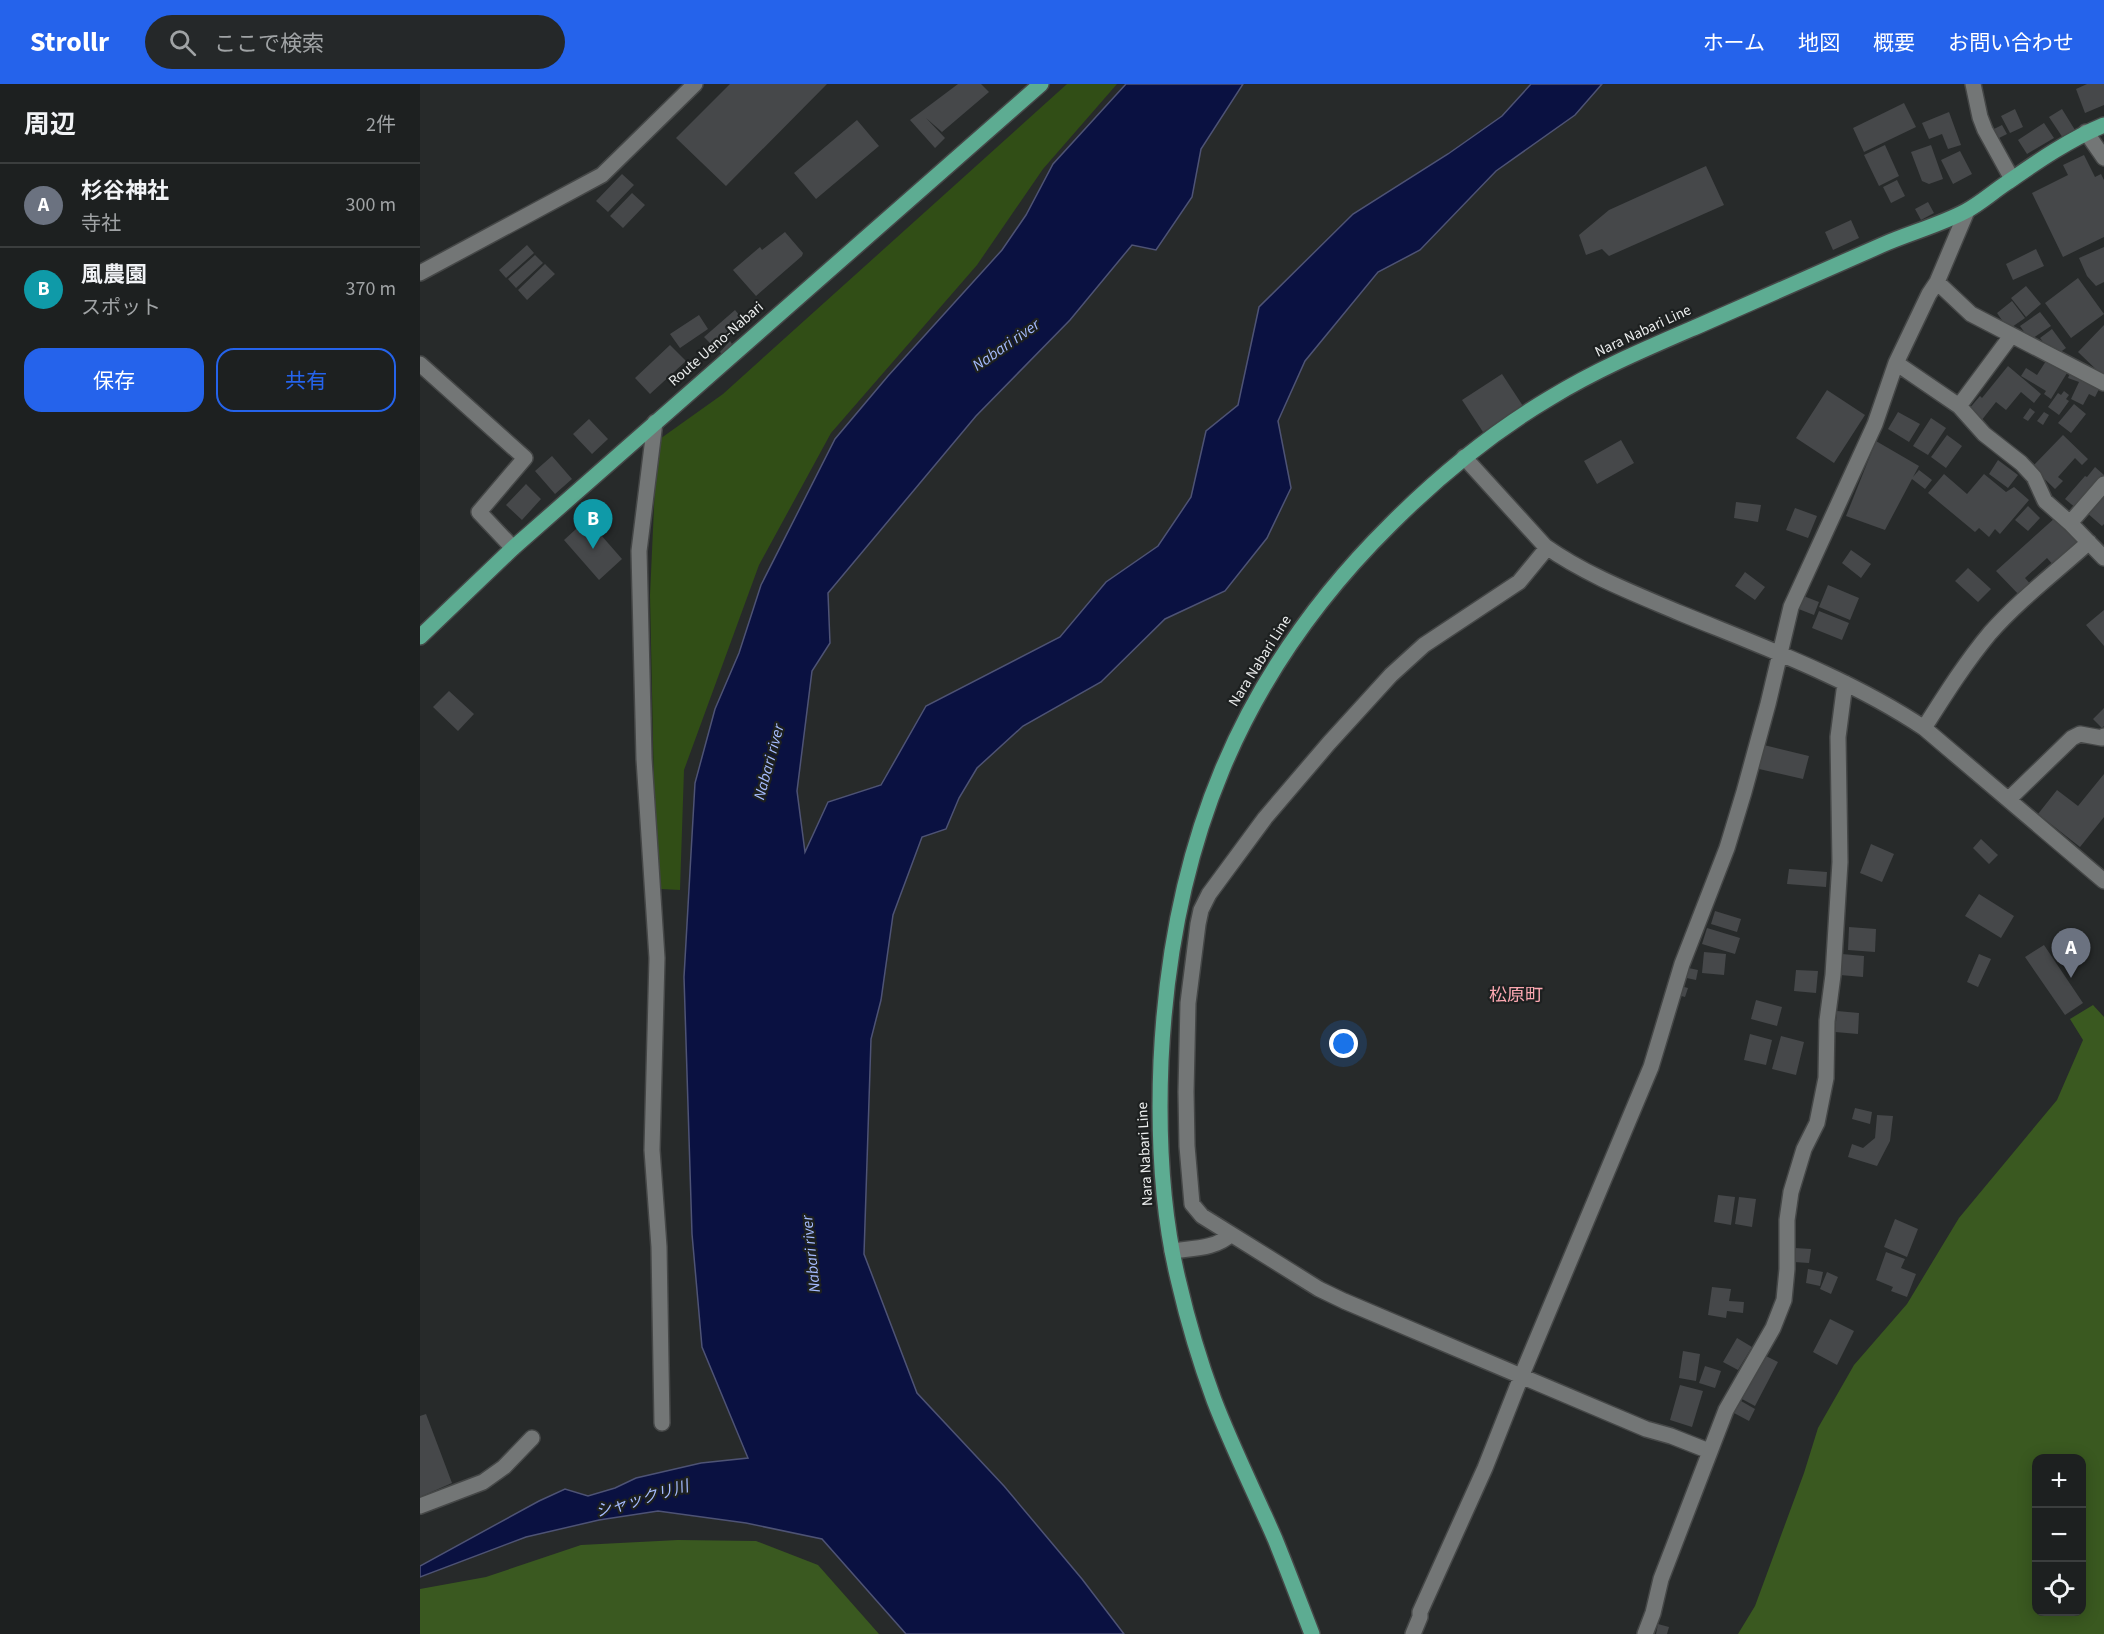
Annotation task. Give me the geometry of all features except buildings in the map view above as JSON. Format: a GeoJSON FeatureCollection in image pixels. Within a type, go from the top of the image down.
{"type":"FeatureCollection","features":[{"type":"Feature","properties":{"kind":"main road","name":"Route Ueno-Nabari"},"geometry":{"type":"LineString","coordinates":[[420,637],[513,548],[1041,84]]}},
{"type":"Feature","properties":{"kind":"main road","name":"Nara Nabari Line"},"geometry":{"type":"LineString","coordinates":[[1312,1634],[1274,1538],[1215,1401],[1188,1317],[1172,1251],[1163,1187],[1160,1087],[1165,988],[1181,895],[1216,784],[1243,722],[1293,639],[1345,572],[1372,542],[1464,457],[1549,399],[1614,363],[1912,232],[1967,211],[2086,132],[2104,125]]}},
{"type":"Feature","properties":{"kind":"street"},"geometry":{"type":"LineString","coordinates":[[420,273],[602,175],[695,84]]}},
{"type":"Feature","properties":{"kind":"street"},"geometry":{"type":"LineString","coordinates":[[1972,84],[1982,124],[2012,179]]}},
{"type":"Feature","properties":{"kind":"street"},"geometry":{"type":"LineString","coordinates":[[2086,132],[2104,158]]}},
{"type":"Feature","properties":{"kind":"street"},"geometry":{"type":"LineString","coordinates":[[1413,1634],[1420,1612],[1485,1468],[1651,1067],[1682,964],[1727,848],[1741,804],[1791,607],[1875,423],[1896,363],[1937,282],[1967,211]]}},
{"type":"Feature","properties":{"kind":"street"},"geometry":{"type":"LineString","coordinates":[[1937,282],[1971,314],[2104,383]]}},
{"type":"Feature","properties":{"kind":"street"},"geometry":{"type":"LineString","coordinates":[[1959,406],[2011,336]]}},
{"type":"Feature","properties":{"kind":"street"},"geometry":{"type":"LineString","coordinates":[[1896,363],[1959,406],[1984,434],[2020,463],[2034,477],[2045,501],[2104,558]]}},
{"type":"Feature","properties":{"kind":"street"},"geometry":{"type":"LineString","coordinates":[[420,364],[525,458],[479,512],[513,548]]}},
{"type":"Feature","properties":{"kind":"street"},"geometry":{"type":"LineString","coordinates":[[655,422],[639,551],[644,759],[657,958],[652,1150],[659,1246],[662,1423]]}},
{"type":"Feature","properties":{"kind":"street"},"geometry":{"type":"LineString","coordinates":[[1464,457],[1547,548],[1583,571],[1618,588],[1845,682],[1895,709],[1924,728],[2104,881]]}},
{"type":"Feature","properties":{"kind":"street"},"geometry":{"type":"LineString","coordinates":[[2070,523],[2104,484]]}},
{"type":"Feature","properties":{"kind":"street"},"geometry":{"type":"LineString","coordinates":[[1924,728],[1965,664],[1992,632],[2022,602],[2089,543]]}},
{"type":"Feature","properties":{"kind":"street"},"geometry":{"type":"LineString","coordinates":[[1547,548],[1519,582],[1424,645],[1391,675],[1329,742],[1265,818],[1215,885],[1201,910],[1188,1004],[1187,1146],[1192,1203],[1202,1216],[1337,1298],[1646,1429],[1709,1451]]}},
{"type":"Feature","properties":{"kind":"street"},"geometry":{"type":"LineString","coordinates":[[1645,1634],[1653,1613],[1661,1578],[1726,1410],[1773,1328],[1784,1300],[1787,1269],[1787,1220],[1791,1192],[1804,1149],[1816,1123],[1826,1078],[1827,1021],[1833,975],[1840,862],[1838,737],[1845,682]]}},
{"type":"Feature","properties":{"kind":"street"},"geometry":{"type":"LineString","coordinates":[[2009,799],[2072,738],[2080,734],[2097,736],[2104,745]]}},
{"type":"Feature","properties":{"kind":"street"},"geometry":{"type":"LineString","coordinates":[[1172,1251],[1216,1245],[1231,1234]]}},
{"type":"Feature","properties":{"kind":"street"},"geometry":{"type":"LineString","coordinates":[[420,1506],[483,1482],[504,1467],[532,1438]]}},
{"type":"Feature","properties":{"kind":"green space"},"geometry":{"type":"Polygon","coordinates":[[[1067,84],[1117,84],[1043,169],[977,265],[831,433],[759,565],[684,770],[680,890],[661,889],[654,789],[650,595],[657,441],[723,394],[1067,84]]]}},
{"type":"Feature","properties":{"kind":"green space"},"geometry":{"type":"Polygon","coordinates":[[[2093,1005],[2104,1017],[2104,1634],[1738,1634],[1755,1606],[1804,1473],[1818,1428],[1854,1365],[1907,1304],[1959,1218],[2057,1100],[2083,1040],[2070,1019],[2093,1005]]]}},
{"type":"Feature","properties":{"kind":"green space"},"geometry":{"type":"Polygon","coordinates":[[[678,1540],[756,1541],[818,1565],[879,1634],[420,1634],[420,1589],[486,1577],[581,1545],[678,1540]]]}},
{"type":"Feature","properties":{"kind":"water"},"geometry":{"type":"Polygon","coordinates":[[[1126,84],[1243,84],[1201,149],[1192,197],[1156,250],[1132,245],[1070,320],[976,416],[828,593],[830,643],[812,671],[797,791],[805,852],[828,802],[881,785],[926,706],[1060,637],[1106,582],[1158,546],[1191,497],[1206,431],[1238,405],[1259,307],[1353,214],[1448,154],[1502,116],[1531,84],[1602,84],[1575,115],[1496,171],[1420,250],[1378,272],[1305,361],[1278,421],[1291,488],[1267,538],[1225,591],[1165,619],[1101,682],[1023,726],[977,768],[959,798],[946,829],[922,837],[893,915],[881,1000],[871,1039],[864,1254],[917,1393],[1004,1486],[1082,1579],[1124,1634],[906,1634],[822,1539],[746,1523],[658,1511],[599,1520],[526,1537],[420,1577],[420,1566],[565,1489],[588,1496],[615,1488],[636,1478],[701,1463],[748,1458],[702,1347],[692,1234],[684,977],[695,783],[715,709],[739,653],[761,585],[835,439],[888,376],[1002,250],[1026,215],[1053,164],[1126,84]]]}},
{"type":"Feature","properties":{"kind":"place","name":"風農園"},"geometry":{"type":"Point","coordinates":[593,549]}},
{"type":"Feature","properties":{"kind":"place","name":"杉谷神社"},"geometry":{"type":"Point","coordinates":[2071,978]}},
{"type":"Feature","properties":{"kind":"district","name":"松原町"},"geometry":{"type":"Point","coordinates":[1516,995]}},
{"type":"Feature","properties":{"kind":"water label","name":"Nabari river"},"geometry":{"type":"Point","coordinates":[1006,345]}},
{"type":"Feature","properties":{"kind":"water label","name":"Nabari river"},"geometry":{"type":"Point","coordinates":[769,762]}},
{"type":"Feature","properties":{"kind":"water label","name":"Nabari river"},"geometry":{"type":"Point","coordinates":[811,1254]}},
{"type":"Feature","properties":{"kind":"water label","name":"シャックリ川"},"geometry":{"type":"Point","coordinates":[642,1499]}}]}
